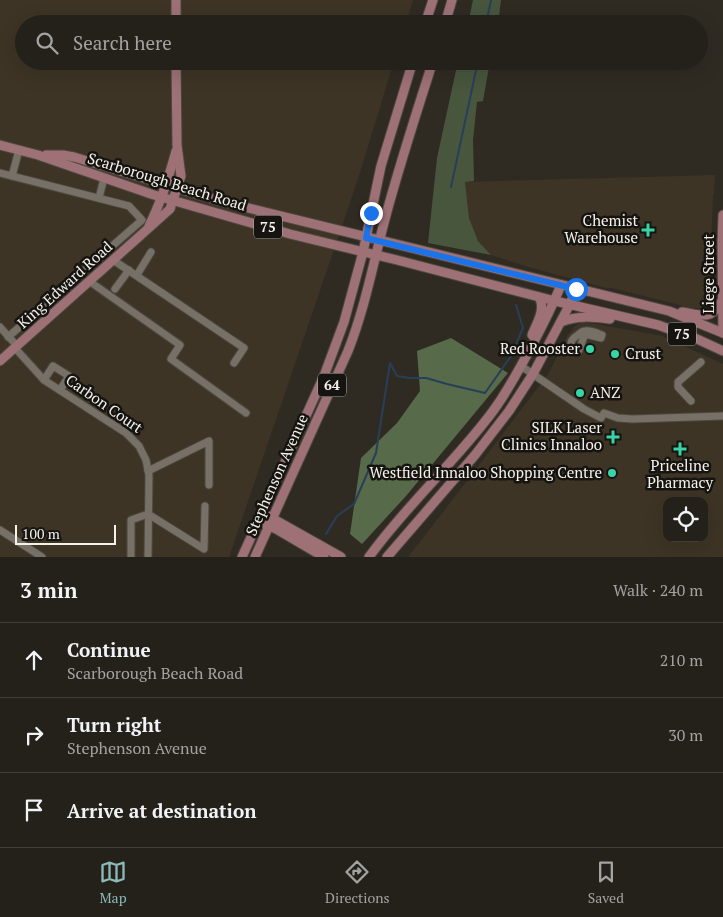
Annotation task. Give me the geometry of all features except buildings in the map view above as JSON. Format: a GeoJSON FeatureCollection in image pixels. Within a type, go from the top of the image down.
{"type":"FeatureCollection","features":[{"type":"Feature","properties":{"kind":"main road"},"geometry":{"type":"LineString","coordinates":[[176,0],[176,15]]}},
{"type":"Feature","properties":{"kind":"main road"},"geometry":{"type":"LineString","coordinates":[[428,15],[432,0]]}},
{"type":"Feature","properties":{"kind":"main road"},"geometry":{"type":"LineString","coordinates":[[448,15],[452,0]]}},
{"type":"Feature","properties":{"kind":"main road"},"geometry":{"type":"LineString","coordinates":[[176,70],[177,145]]}},
{"type":"Feature","properties":{"kind":"main road","name":"Stephenson Avenue"},"geometry":{"type":"LineString","coordinates":[[242,557],[324,376],[344,322],[363,252],[381,166],[410,70]]}},
{"type":"Feature","properties":{"kind":"main road","name":"Stephenson Avenue"},"geometry":{"type":"LineString","coordinates":[[255,557],[358,326],[393,189],[429,70]]}},
{"type":"Feature","properties":{"kind":"main road","name":"Scarborough Beach Road"},"geometry":{"type":"LineString","coordinates":[[0,145],[154,195],[290,234],[658,325],[723,351]]}},
{"type":"Feature","properties":{"kind":"main road","name":"King Edward Road"},"geometry":{"type":"LineString","coordinates":[[148,228],[170,175],[177,145]]}},
{"type":"Feature","properties":{"kind":"main road","name":"King Edward Road"},"geometry":{"type":"LineString","coordinates":[[0,361],[170,209],[181,176],[177,145]]}},
{"type":"Feature","properties":{"kind":"main road","name":"Scarborough Beach Road"},"geometry":{"type":"LineString","coordinates":[[38,156],[74,157],[216,200],[669,311],[723,333]]}},
{"type":"Feature","properties":{"kind":"main road","name":"Liege Street"},"geometry":{"type":"LineString","coordinates":[[723,215],[723,333]]}},
{"type":"Feature","properties":{"kind":"main road"},"geometry":{"type":"LineString","coordinates":[[369,557],[395,523],[453,460],[490,416],[521,366],[552,309],[561,285]]}},
{"type":"Feature","properties":{"kind":"main road"},"geometry":{"type":"LineString","coordinates":[[387,557],[509,411],[533,374],[561,322],[576,289]]}},
{"type":"Feature","properties":{"kind":"main road"},"geometry":{"type":"LineString","coordinates":[[521,366],[525,348],[537,323],[542,307],[539,297]]}},
{"type":"Feature","properties":{"kind":"main road"},"geometry":{"type":"LineString","coordinates":[[669,311],[698,315],[709,314],[716,310],[723,299]]}},
{"type":"Feature","properties":{"kind":"main road"},"geometry":{"type":"LineString","coordinates":[[561,322],[569,318],[593,317],[640,321]]}},
{"type":"Feature","properties":{"kind":"main road"},"geometry":{"type":"LineString","coordinates":[[260,517],[341,557]]}},
{"type":"Feature","properties":{"kind":"main road"},"geometry":{"type":"LineString","coordinates":[[270,522],[324,557]]}},
{"type":"Feature","properties":{"kind":"street"},"geometry":{"type":"LineString","coordinates":[[12,176],[19,150]]}},
{"type":"Feature","properties":{"kind":"street"},"geometry":{"type":"LineString","coordinates":[[0,173],[129,206],[142,220],[8,337]]}},
{"type":"Feature","properties":{"kind":"street"},"geometry":{"type":"LineString","coordinates":[[99,198],[104,178]]}},
{"type":"Feature","properties":{"kind":"street"},"geometry":{"type":"LineString","coordinates":[[137,275],[151,252]]}},
{"type":"Feature","properties":{"kind":"street"},"geometry":{"type":"LineString","coordinates":[[113,260],[244,348],[234,363]]}},
{"type":"Feature","properties":{"kind":"street"},"geometry":{"type":"LineString","coordinates":[[115,289],[128,270]]}},
{"type":"Feature","properties":{"kind":"street"},"geometry":{"type":"LineString","coordinates":[[89,281],[180,345],[171,359],[246,413]]}},
{"type":"Feature","properties":{"kind":"street","name":"Carbon Court"},"geometry":{"type":"LineString","coordinates":[[0,327],[44,380],[126,433],[139,446],[146,460],[148,471],[148,557]]}},
{"type":"Feature","properties":{"kind":"street"},"geometry":{"type":"LineString","coordinates":[[583,331],[602,335],[601,337],[585,334],[579,350],[574,351],[571,347],[572,338],[583,331]]}},
{"type":"Feature","properties":{"kind":"street"},"geometry":{"type":"LineString","coordinates":[[691,402],[678,387],[678,382],[701,362]]}},
{"type":"Feature","properties":{"kind":"street"},"geometry":{"type":"LineString","coordinates":[[44,380],[53,366],[69,376],[60,390]]}},
{"type":"Feature","properties":{"kind":"street"},"geometry":{"type":"LineString","coordinates":[[521,366],[601,418],[604,413],[618,418],[723,416]]}},
{"type":"Feature","properties":{"kind":"street"},"geometry":{"type":"LineString","coordinates":[[148,471],[209,441],[209,485]]}},
{"type":"Feature","properties":{"kind":"street"},"geometry":{"type":"LineString","coordinates":[[131,557],[131,520],[148,514],[204,549],[205,506]]}},
{"type":"Feature","properties":{"kind":"street"},"geometry":{"type":"LineString","coordinates":[[0,530],[42,557]]}},
{"type":"Feature","properties":{"kind":"shaded area"},"geometry":{"type":"Polygon","coordinates":[[[0,0],[413,0],[409,15],[15,15],[15,70],[391,70],[357,182],[229,557],[0,557],[0,0]]]}},
{"type":"Feature","properties":{"kind":"shaded area"},"geometry":{"type":"Polygon","coordinates":[[[715,175],[711,246],[714,299],[707,307],[703,308],[692,308],[606,288],[491,255],[478,241],[469,218],[465,182],[715,175]]]}},
{"type":"Feature","properties":{"kind":"shaded area"},"geometry":{"type":"Polygon","coordinates":[[[585,322],[662,336],[723,364],[723,557],[408,557],[549,373],[567,336],[574,327],[585,322]]]}},
{"type":"Feature","properties":{"kind":"green space"},"geometry":{"type":"Polygon","coordinates":[[[473,0],[501,0],[499,15],[470,15],[473,0]]]}},
{"type":"Feature","properties":{"kind":"green space"},"geometry":{"type":"Polygon","coordinates":[[[456,70],[488,70],[483,101],[477,102],[473,140],[474,181],[465,182],[469,218],[478,241],[491,255],[428,243],[437,158],[456,70]]]}},
{"type":"Feature","properties":{"kind":"green space"},"geometry":{"type":"Polygon","coordinates":[[[451,338],[508,373],[406,496],[362,544],[350,534],[361,458],[397,423],[420,391],[417,351],[451,338]]]}},
{"type":"Feature","properties":{"kind":"waterway"},"geometry":{"type":"LineString","coordinates":[[488,15],[491,0]]}},
{"type":"Feature","properties":{"kind":"waterway"},"geometry":{"type":"LineString","coordinates":[[451,187],[476,70]]}},
{"type":"Feature","properties":{"kind":"waterway"},"geometry":{"type":"LineString","coordinates":[[326,534],[337,516],[354,504],[376,453],[390,363],[397,376],[426,378],[485,393],[511,356],[523,328],[516,305]]}},
{"type":"Feature","properties":{"kind":"place","name":"Chemist Warehouse"},"geometry":{"type":"Point","coordinates":[648,230]}},
{"type":"Feature","properties":{"kind":"place","name":"Red Rooster"},"geometry":{"type":"Point","coordinates":[590,349]}},
{"type":"Feature","properties":{"kind":"place","name":"Crust"},"geometry":{"type":"Point","coordinates":[615,354]}},
{"type":"Feature","properties":{"kind":"place","name":"ANZ"},"geometry":{"type":"Point","coordinates":[580,393]}},
{"type":"Feature","properties":{"kind":"place","name":"SILK Laser Clinics Innaloo"},"geometry":{"type":"Point","coordinates":[613,437]}},
{"type":"Feature","properties":{"kind":"place","name":"Priceline Pharmacy"},"geometry":{"type":"Point","coordinates":[680,449]}},
{"type":"Feature","properties":{"kind":"place","name":"Westfield Innaloo Shopping Centre"},"geometry":{"type":"Point","coordinates":[612,473]}},
{"type":"Feature","properties":{"kind":"route"},"geometry":{"type":"LineString","coordinates":[[371,213],[366,238],[576,289]]}}]}
